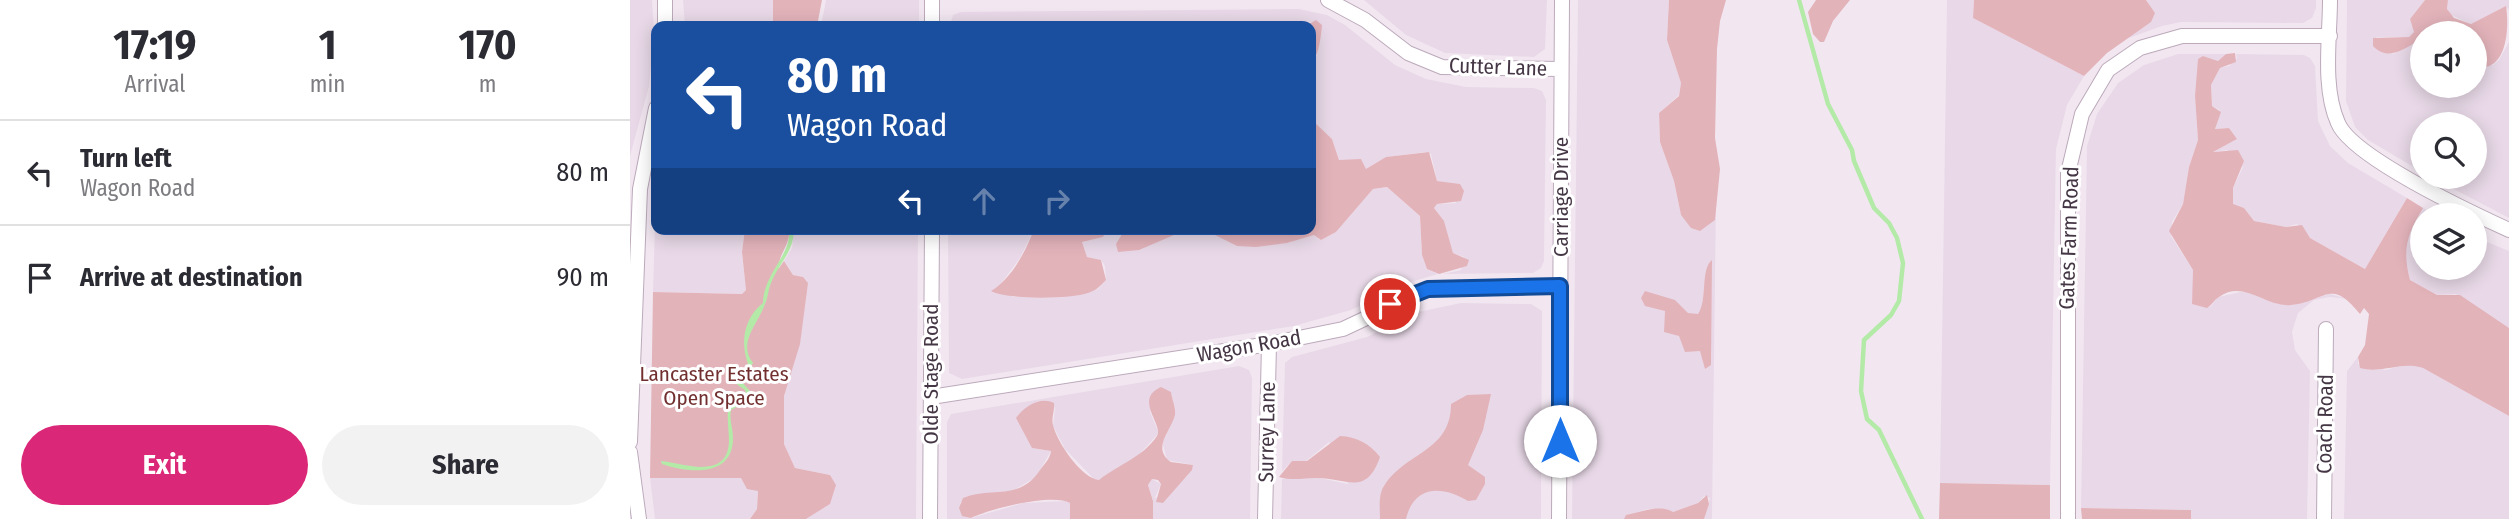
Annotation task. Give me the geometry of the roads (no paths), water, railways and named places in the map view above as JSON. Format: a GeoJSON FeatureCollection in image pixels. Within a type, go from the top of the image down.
{"type":"FeatureCollection","features":[{"type":"Feature","properties":{"kind":"street"},"geometry":{"type":"LineString","coordinates":[[665,0],[665,21]]}},
{"type":"Feature","properties":{"kind":"street"},"geometry":{"type":"LineString","coordinates":[[932,0],[932,21]]}},
{"type":"Feature","properties":{"kind":"street","name":"Cutter Lane"},"geometry":{"type":"LineString","coordinates":[[1328,0],[1365,20],[1408,53],[1442,67],[1561,69]]}},
{"type":"Feature","properties":{"kind":"street","name":"Carriage Drive"},"geometry":{"type":"LineString","coordinates":[[1559,519],[1562,0]]}},
{"type":"Feature","properties":{"kind":"street"},"geometry":{"type":"LineString","coordinates":[[2330,0],[2330,96],[2338,124],[2351,143],[2458,206],[2509,230]]}},
{"type":"Feature","properties":{"kind":"street","name":"Gates Farm Road"},"geometry":{"type":"LineString","coordinates":[[2068,519],[2067,173],[2082,114],[2108,70],[2140,47],[2182,36],[2330,36]]}},
{"type":"Feature","properties":{"kind":"street"},"geometry":{"type":"LineString","coordinates":[[630,442],[640,189],[651,133]]}},
{"type":"Feature","properties":{"kind":"street","name":"Olde Stage Road"},"geometry":{"type":"LineString","coordinates":[[930,519],[932,235]]}},
{"type":"Feature","properties":{"kind":"street","name":"Wagon Road"},"geometry":{"type":"LineString","coordinates":[[931,397],[1269,344],[1343,329],[1428,289],[1560,286]]}},
{"type":"Feature","properties":{"kind":"street","name":"Coach Road"},"geometry":{"type":"LineString","coordinates":[[2325,519],[2326,329]]}},
{"type":"Feature","properties":{"kind":"street","name":"Surrey Lane"},"geometry":{"type":"LineString","coordinates":[[1265,519],[1269,344]]}},
{"type":"Feature","properties":{"kind":"street"},"geometry":{"type":"LineString","coordinates":[[630,453],[639,519]]}},
{"type":"Feature","properties":{"kind":"waterway"},"geometry":{"type":"LineString","coordinates":[[1799,0],[1828,104],[1852,150],[1874,208],[1889,223],[1897,238],[1903,263],[1899,301],[1891,315],[1864,340],[1861,391],[1867,419],[1879,430],[1922,519]]}},
{"type":"Feature","properties":{"kind":"park label","name":"Lancaster Estates Open Space"},"geometry":{"type":"Point","coordinates":[714,386]}}]}
